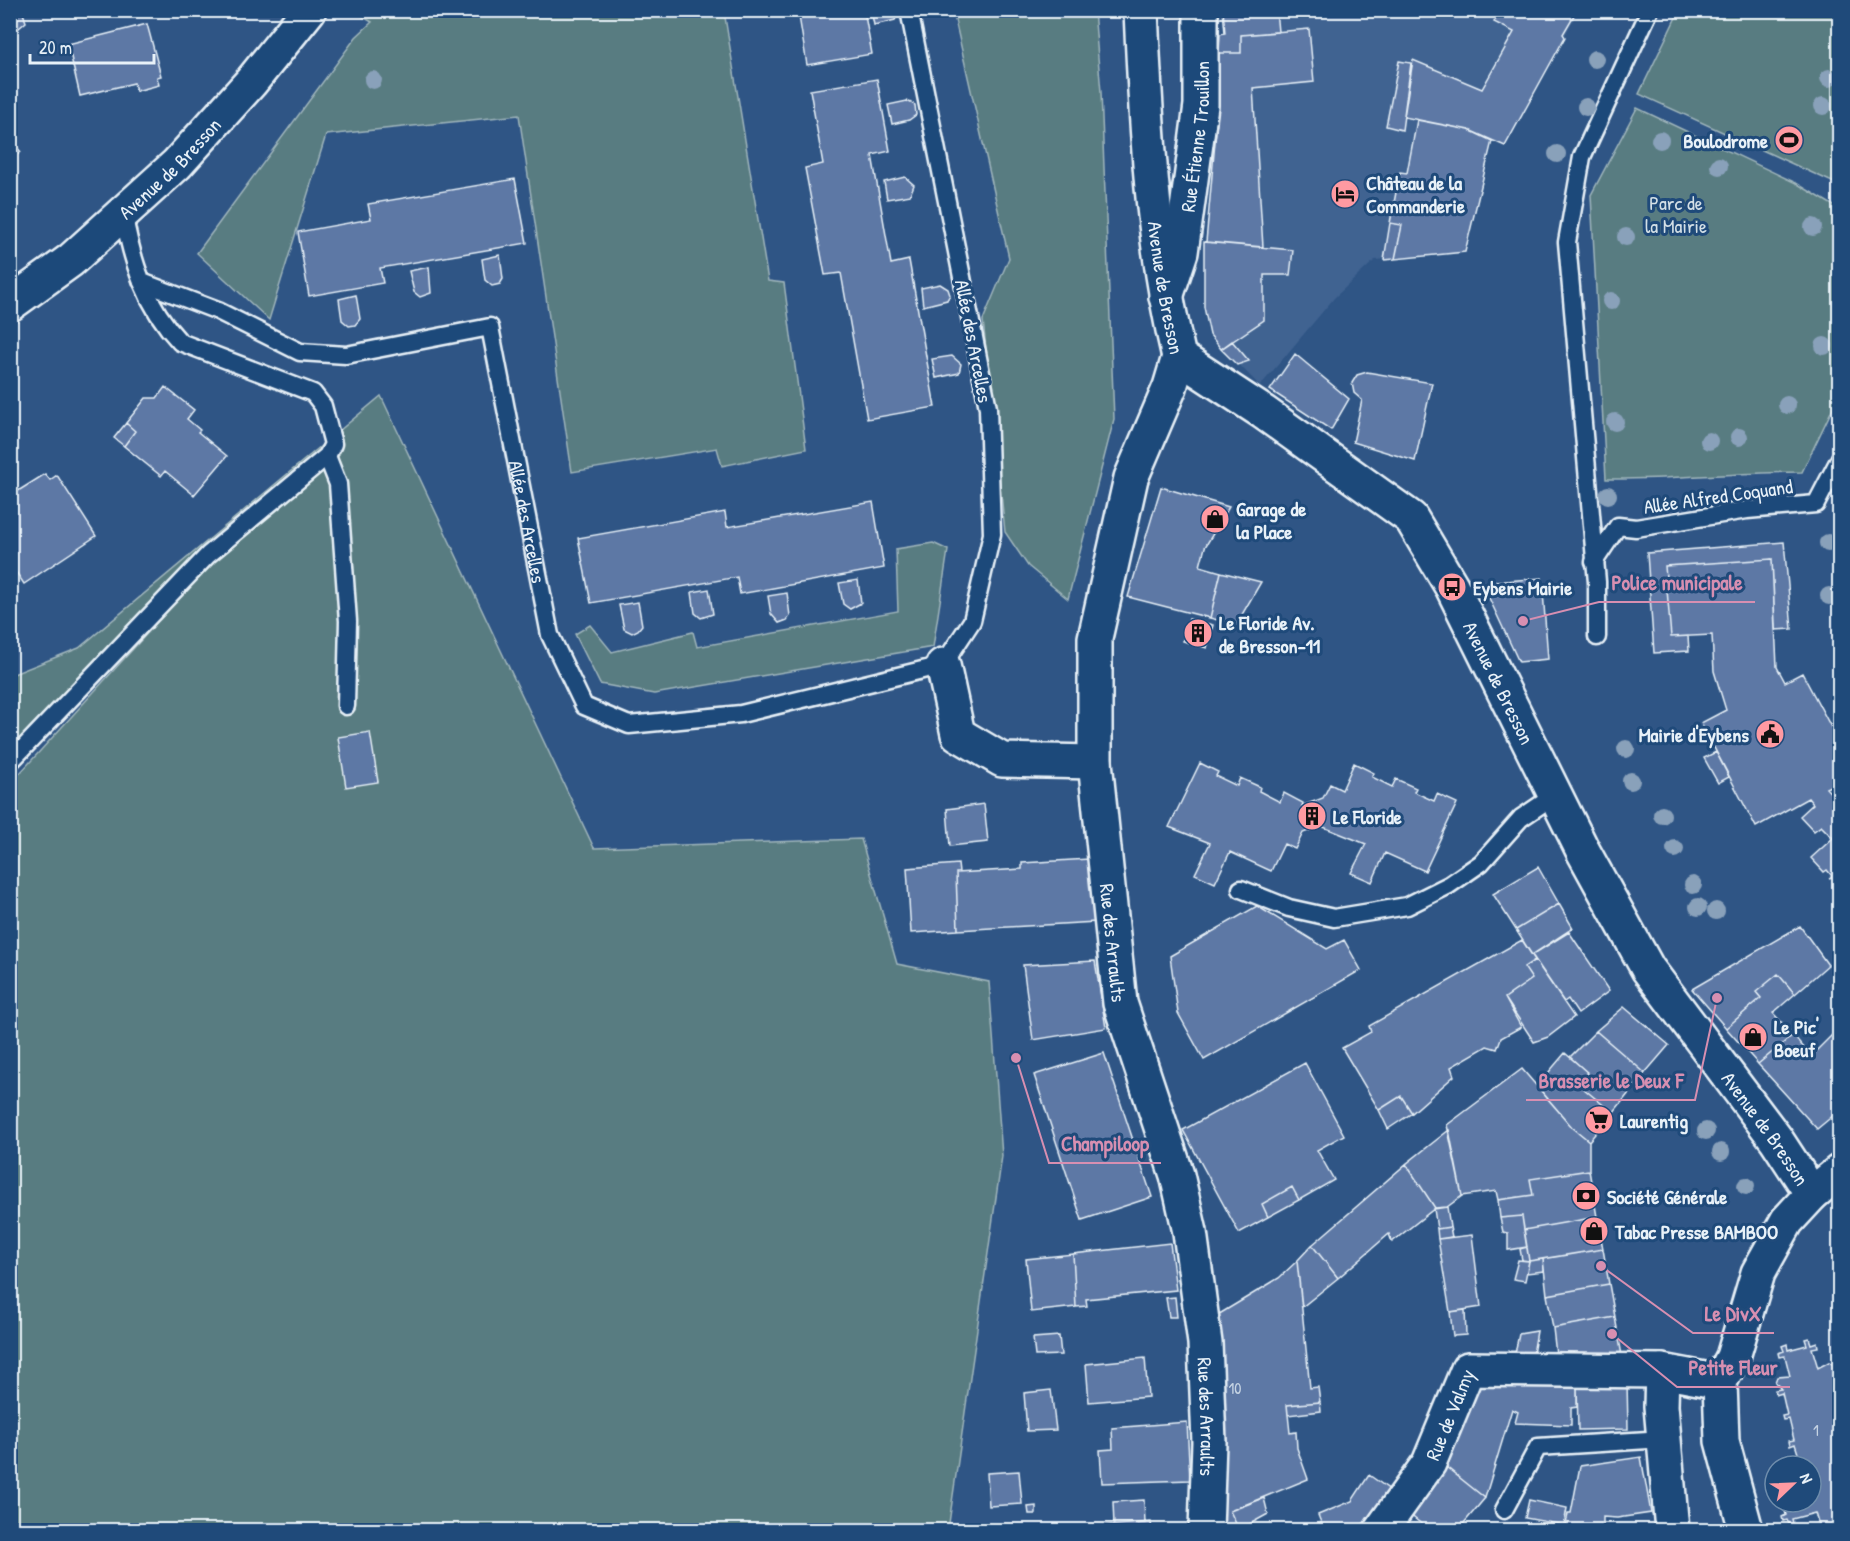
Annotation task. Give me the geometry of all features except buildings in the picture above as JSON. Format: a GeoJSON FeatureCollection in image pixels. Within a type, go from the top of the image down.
{"type":"FeatureCollection","features":[{"type":"Feature","properties":{"kind":"street","name":"Avenue de Bresson"},"geometry":{"type":"LineString","coordinates":[[10,304],[71,260],[177,164],[251,82],[309,10]]}},
{"type":"Feature","properties":{"kind":"street","name":"Avenue de Bresson"},"geometry":{"type":"LineString","coordinates":[[1141,10],[1149,159],[1166,297],[1179,357],[1263,412],[1411,518],[1452,587],[1555,795],[1648,969],[1776,1139],[1812,1194]]}},
{"type":"Feature","properties":{"kind":"street","name":"Rue Étienne Trouillon"},"geometry":{"type":"LineString","coordinates":[[1166,297],[1181,252],[1201,105],[1201,10]]}},
{"type":"Feature","properties":{"kind":"street","name":"Rue des Arraults"},"geometry":{"type":"LineString","coordinates":[[1179,357],[1170,387],[1131,478],[1095,638],[1095,762],[1120,1003],[1177,1175],[1190,1232],[1205,1343],[1209,1442],[1206,1530]]}},
{"type":"Feature","properties":{"kind":"street"},"geometry":{"type":"LineString","coordinates":[[943,665],[958,734],[1002,760],[1095,762]]}},
{"type":"Feature","properties":{"kind":"street"},"geometry":{"type":"LineString","coordinates":[[1746,1530],[1722,1442],[1720,1382],[1733,1357],[1758,1273],[1787,1221],[1812,1194],[1839,1171]]}},
{"type":"Feature","properties":{"kind":"street","name":"Rue de Valmy"},"geometry":{"type":"LineString","coordinates":[[1381,1530],[1429,1463],[1468,1369],[1662,1371]]}},
{"type":"Feature","properties":{"kind":"street"},"geometry":{"type":"LineString","coordinates":[[1672,1530],[1664,1439],[1662,1371],[1720,1382]]}},
{"type":"Feature","properties":{"kind":"lane","name":"Allée des Arcelles"},"geometry":{"type":"LineString","coordinates":[[142,282],[218,311],[300,352],[346,355],[490,327],[550,635],[584,706],[628,725],[741,714],[943,665],[972,621],[992,534],[988,408],[909,10]]}},
{"type":"Feature","properties":{"kind":"lane"},"geometry":{"type":"LineString","coordinates":[[1597,637],[1597,582],[1567,242],[1582,157],[1650,10]]}},
{"type":"Feature","properties":{"kind":"lane"},"geometry":{"type":"LineString","coordinates":[[10,762],[208,555],[327,456],[333,444],[324,406],[313,393],[180,342],[168,329],[132,260],[123,212]]}},
{"type":"Feature","properties":{"kind":"lane"},"geometry":{"type":"LineString","coordinates":[[327,456],[338,484],[339,495],[348,621],[346,706]]}},
{"type":"Feature","properties":{"kind":"lane","name":"Allée Alfred Coquand"},"geometry":{"type":"LineString","coordinates":[[1594,562],[1618,526],[1636,528],[1747,510],[1816,504],[1839,458]]}},
{"type":"Feature","properties":{"kind":"lane"},"geometry":{"type":"LineString","coordinates":[[1241,889],[1289,908],[1334,918],[1407,906],[1449,885],[1481,862],[1521,818],[1555,795]]}},
{"type":"Feature","properties":{"kind":"lane"},"geometry":{"type":"LineString","coordinates":[[1504,1510],[1538,1447],[1664,1439]]}},
{"type":"Feature","properties":{"kind":"shaded area","name":"Château de la Commanderie"},"geometry":{"type":"Polygon","coordinates":[[[1223,11],[1578,11],[1505,146],[1492,141],[1465,252],[1375,260],[1335,297],[1260,386],[1210,335],[1204,307],[1218,109],[1220,34],[1225,33],[1223,11]]]}},
{"type":"Feature","properties":{"kind":"green space"},"geometry":{"type":"Polygon","coordinates":[[[353,11],[724,11],[768,281],[784,283],[806,449],[722,466],[717,448],[572,472],[519,115],[326,135],[269,320],[197,253],[356,37],[372,22],[353,11]]]}},
{"type":"Feature","properties":{"kind":"green space"},"geometry":{"type":"Polygon","coordinates":[[[953,11],[1094,11],[1101,92],[1114,419],[1068,599],[1028,566],[1005,532],[983,320],[1009,258],[953,11]]]}},
{"type":"Feature","properties":{"kind":"green space","name":"Boulodrome"},"geometry":{"type":"Polygon","coordinates":[[[1679,11],[1839,11],[1839,185],[1639,94],[1679,11]]]}},
{"type":"Feature","properties":{"kind":"green space","name":"Parc de la Mairie"},"geometry":{"type":"Polygon","coordinates":[[[1637,108],[1796,183],[1839,209],[1839,395],[1802,472],[1606,479],[1591,195],[1637,108]]]}},
{"type":"Feature","properties":{"kind":"green space"},"geometry":{"type":"Polygon","coordinates":[[[381,396],[594,848],[861,839],[897,964],[989,982],[1002,1156],[948,1530],[11,1530],[10,784],[154,626],[145,609],[11,747],[11,675],[79,648],[381,396]]]}},
{"type":"Feature","properties":{"kind":"green space"},"geometry":{"type":"Polygon","coordinates":[[[933,543],[948,550],[933,647],[654,694],[600,684],[575,634],[590,625],[612,652],[693,632],[697,647],[898,611],[896,549],[933,543]]]}},
{"type":"Feature","properties":{"kind":"place","name":"Boulodrome"},"geometry":{"type":"Point","coordinates":[1789,140]}},
{"type":"Feature","properties":{"kind":"place","name":"Château de la Commanderie"},"geometry":{"type":"Point","coordinates":[1345,194]}},
{"type":"Feature","properties":{"kind":"place","name":"Garage de la Place"},"geometry":{"type":"Point","coordinates":[1215,519]}},
{"type":"Feature","properties":{"kind":"place","name":"Eybens Mairie"},"geometry":{"type":"Point","coordinates":[1452,587]}},
{"type":"Feature","properties":{"kind":"place","name":"Police municipale"},"geometry":{"type":"Point","coordinates":[1523,621]}},
{"type":"Feature","properties":{"kind":"place","name":"Le Floride Av. de Bresson-11"},"geometry":{"type":"Point","coordinates":[1198,633]}},
{"type":"Feature","properties":{"kind":"place","name":"Mairie d'Eybens"},"geometry":{"type":"Point","coordinates":[1770,734]}},
{"type":"Feature","properties":{"kind":"place","name":"Le Floride"},"geometry":{"type":"Point","coordinates":[1312,816]}},
{"type":"Feature","properties":{"kind":"place","name":"Brasserie le Deux F"},"geometry":{"type":"Point","coordinates":[1717,998]}},
{"type":"Feature","properties":{"kind":"place","name":"Le Pic' Boeuf"},"geometry":{"type":"Point","coordinates":[1753,1037]}},
{"type":"Feature","properties":{"kind":"place","name":"Champiloop"},"geometry":{"type":"Point","coordinates":[1016,1058]}},
{"type":"Feature","properties":{"kind":"place","name":"Laurentig"},"geometry":{"type":"Point","coordinates":[1599,1120]}},
{"type":"Feature","properties":{"kind":"place","name":"Société Générale"},"geometry":{"type":"Point","coordinates":[1586,1196]}},
{"type":"Feature","properties":{"kind":"place","name":"Tabac Presse BAMBOO"},"geometry":{"type":"Point","coordinates":[1594,1231]}},
{"type":"Feature","properties":{"kind":"place","name":"Le DivX"},"geometry":{"type":"Point","coordinates":[1601,1266]}},
{"type":"Feature","properties":{"kind":"place","name":"Petite Fleur"},"geometry":{"type":"Point","coordinates":[1612,1334]}}]}
